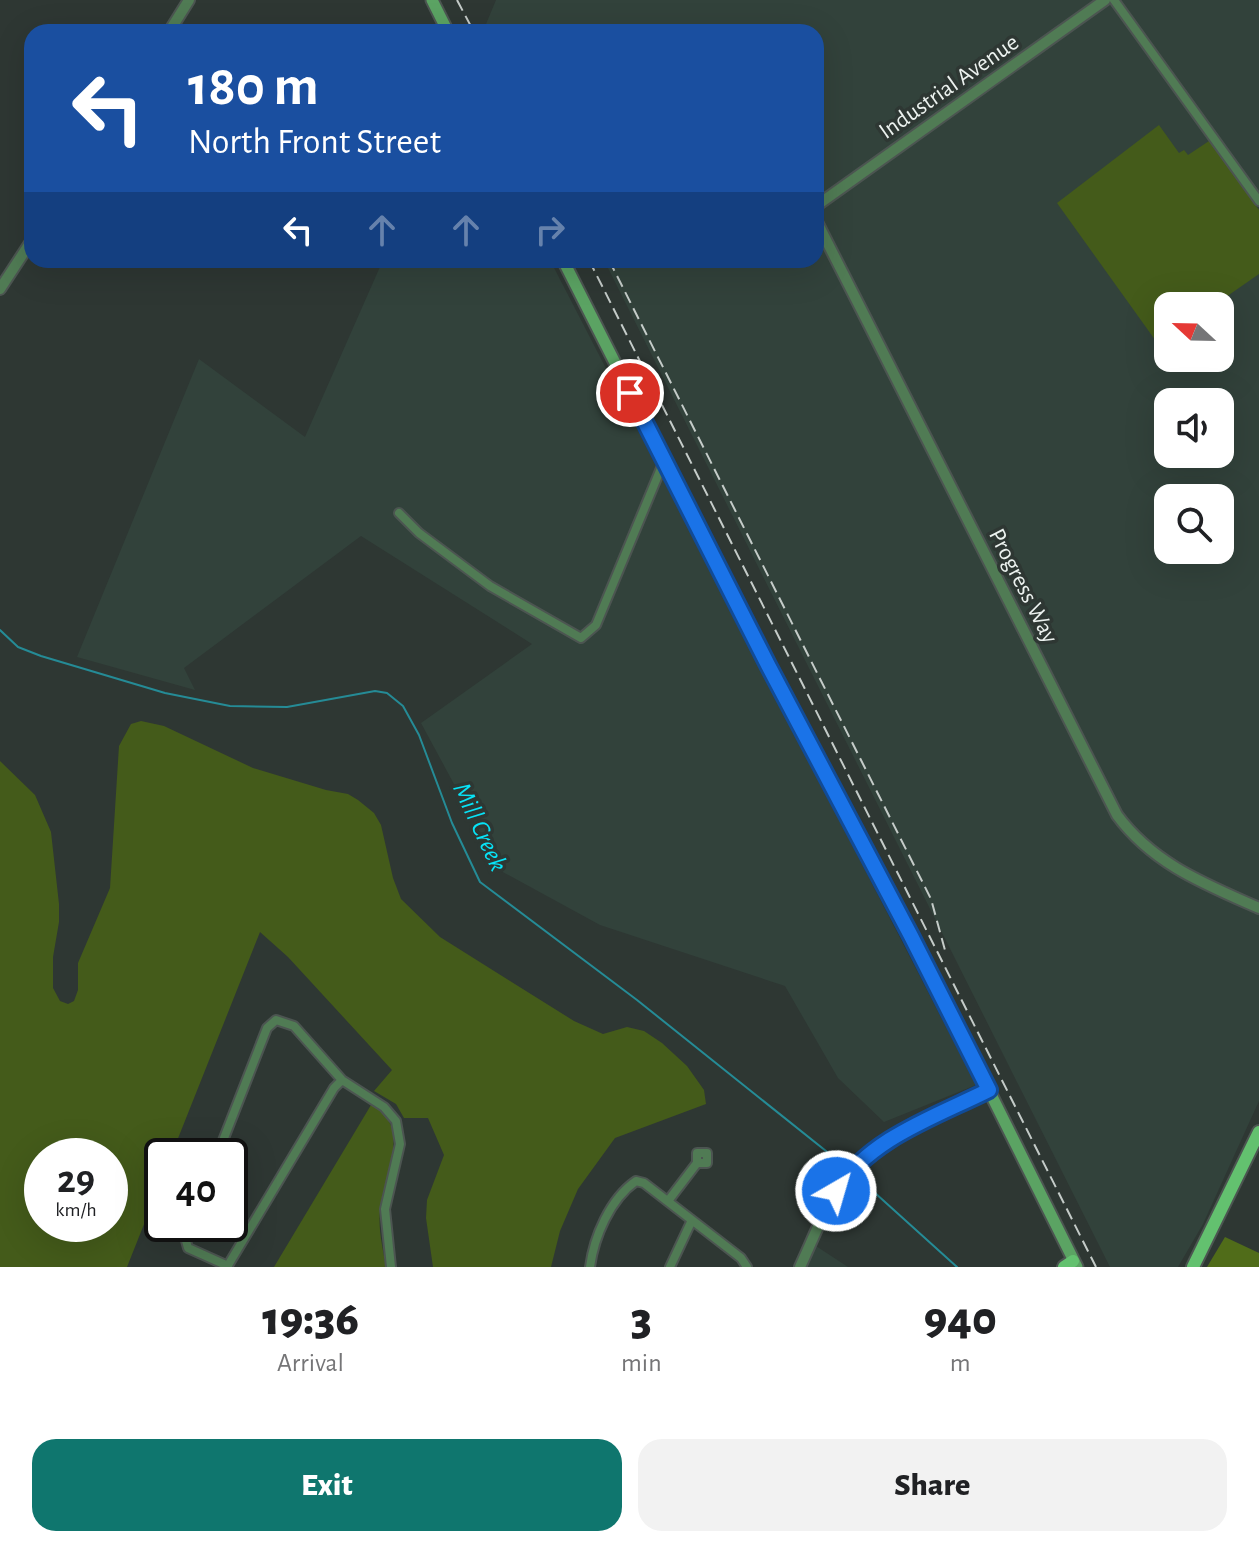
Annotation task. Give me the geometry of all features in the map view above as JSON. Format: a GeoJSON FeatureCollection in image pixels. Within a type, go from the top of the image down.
{"type":"FeatureCollection","features":[{"type":"Feature","properties":{"kind":"main road"},"geometry":{"type":"LineString","coordinates":[[432,0],[444,24]]}},
{"type":"Feature","properties":{"kind":"main road"},"geometry":{"type":"LineString","coordinates":[[567,268],[989,1090],[1071,1265]]}},
{"type":"Feature","properties":{"kind":"main road"},"geometry":{"type":"LineString","coordinates":[[1193,1267],[1259,1132]]}},
{"type":"Feature","properties":{"kind":"street"},"geometry":{"type":"LineString","coordinates":[[174,24],[189,0]]}},
{"type":"Feature","properties":{"kind":"street","name":"Industrial Avenue"},"geometry":{"type":"LineString","coordinates":[[824,200],[1105,0]]}},
{"type":"Feature","properties":{"kind":"street"},"geometry":{"type":"LineString","coordinates":[[1114,0],[1259,201]]}},
{"type":"Feature","properties":{"kind":"street","name":"Progress Way"},"geometry":{"type":"LineString","coordinates":[[824,236],[1117,815],[1164,862],[1259,908]]}},
{"type":"Feature","properties":{"kind":"street"},"geometry":{"type":"LineString","coordinates":[[0,289],[24,252]]}},
{"type":"Feature","properties":{"kind":"street"},"geometry":{"type":"LineString","coordinates":[[399,513],[419,533],[490,586],[581,638],[596,625],[664,461]]}},
{"type":"Feature","properties":{"kind":"street"},"geometry":{"type":"LineString","coordinates":[[224,1138],[267,1028],[273,1021],[281,1020],[294,1026],[342,1080],[392,1115],[399,1132],[400,1144],[385,1209],[391,1267]]}},
{"type":"Feature","properties":{"kind":"street"},"geometry":{"type":"LineString","coordinates":[[186,1242],[192,1251],[227,1266],[334,1088],[342,1080]]}},
{"type":"Feature","properties":{"kind":"street"},"geometry":{"type":"LineString","coordinates":[[800,1267],[846,1176],[856,1165],[890,1140],[989,1090]]}},
{"type":"Feature","properties":{"kind":"street"},"geometry":{"type":"LineString","coordinates":[[668,1201],[697,1163]]}},
{"type":"Feature","properties":{"kind":"street"},"geometry":{"type":"LineString","coordinates":[[590,1267],[604,1222],[615,1204],[636,1181],[644,1183],[668,1201],[741,1258],[747,1267]]}},
{"type":"Feature","properties":{"kind":"street"},"geometry":{"type":"LineString","coordinates":[[670,1267],[692,1220]]}},
{"type":"Feature","properties":{"kind":"shaded area"},"geometry":{"type":"Polygon","coordinates":[[[496,0],[1259,0],[1259,1101],[1203,1224],[1178,1267],[1110,1267],[608,268],[824,268],[824,24],[486,24],[496,0]]]}},
{"type":"Feature","properties":{"kind":"shaded area"},"geometry":{"type":"Polygon","coordinates":[[[379,268],[554,268],[976,1085],[884,1122],[838,1078],[785,986],[600,925],[501,871],[421,723],[532,644],[361,536],[184,668],[195,690],[77,657],[199,359],[305,437],[379,268]]]}},
{"type":"Feature","properties":{"kind":"shaded area"},"geometry":{"type":"Polygon","coordinates":[[[816,1246],[848,1267],[807,1267],[816,1246]]]}},
{"type":"Feature","properties":{"kind":"green space"},"geometry":{"type":"Polygon","coordinates":[[[1159,125],[1179,153],[1184,150],[1188,155],[1209,141],[1259,210],[1259,274],[1233,292],[1154,292],[1154,338],[1057,203],[1159,125]]]}},
{"type":"Feature","properties":{"kind":"green space"},"geometry":{"type":"Polygon","coordinates":[[[141,721],[164,726],[253,768],[348,794],[358,800],[374,813],[381,825],[401,899],[440,937],[574,1021],[603,1034],[627,1027],[644,1031],[687,1066],[704,1090],[706,1104],[615,1138],[578,1189],[560,1231],[551,1267],[433,1267],[426,1218],[427,1200],[444,1155],[428,1118],[404,1118],[396,1104],[374,1091],[392,1070],[288,957],[260,932],[178,1138],[144,1138],[144,1224],[127,1267],[0,1267],[0,761],[35,795],[51,832],[59,904],[53,988],[60,1001],[68,1004],[74,1001],[78,990],[78,963],[110,888],[119,746],[131,724],[141,721]]]}},
{"type":"Feature","properties":{"kind":"green space"},"geometry":{"type":"Polygon","coordinates":[[[371,1105],[384,1114],[394,1138],[380,1218],[386,1267],[274,1267],[371,1105]]]}},
{"type":"Feature","properties":{"kind":"green space"},"geometry":{"type":"Polygon","coordinates":[[[1225,1237],[1259,1253],[1259,1267],[1207,1267],[1225,1237]]]}},
{"type":"Feature","properties":{"kind":"waterway","name":"Mill Creek"},"geometry":{"type":"LineString","coordinates":[[0,630],[18,647],[41,656],[165,693],[230,706],[287,707],[375,691],[387,693],[403,706],[419,735],[452,823],[480,882],[637,1000],[846,1167]]}},
{"type":"Feature","properties":{"kind":"waterway","name":"Mill Creek"},"geometry":{"type":"LineString","coordinates":[[854,1174],[957,1267]]}},
{"type":"Feature","properties":{"kind":"railway"},"geometry":{"type":"LineString","coordinates":[[457,0],[470,24]]}},
{"type":"Feature","properties":{"kind":"railway"},"geometry":{"type":"LineString","coordinates":[[593,268],[1096,1267]]}},
{"type":"Feature","properties":{"kind":"railway"},"geometry":{"type":"LineString","coordinates":[[613,268],[931,899],[946,954]]}},
{"type":"Feature","properties":{"kind":"route"},"geometry":{"type":"LineString","coordinates":[[630,393],[989,1090],[878,1147],[856,1165],[836,1191]]}}]}
